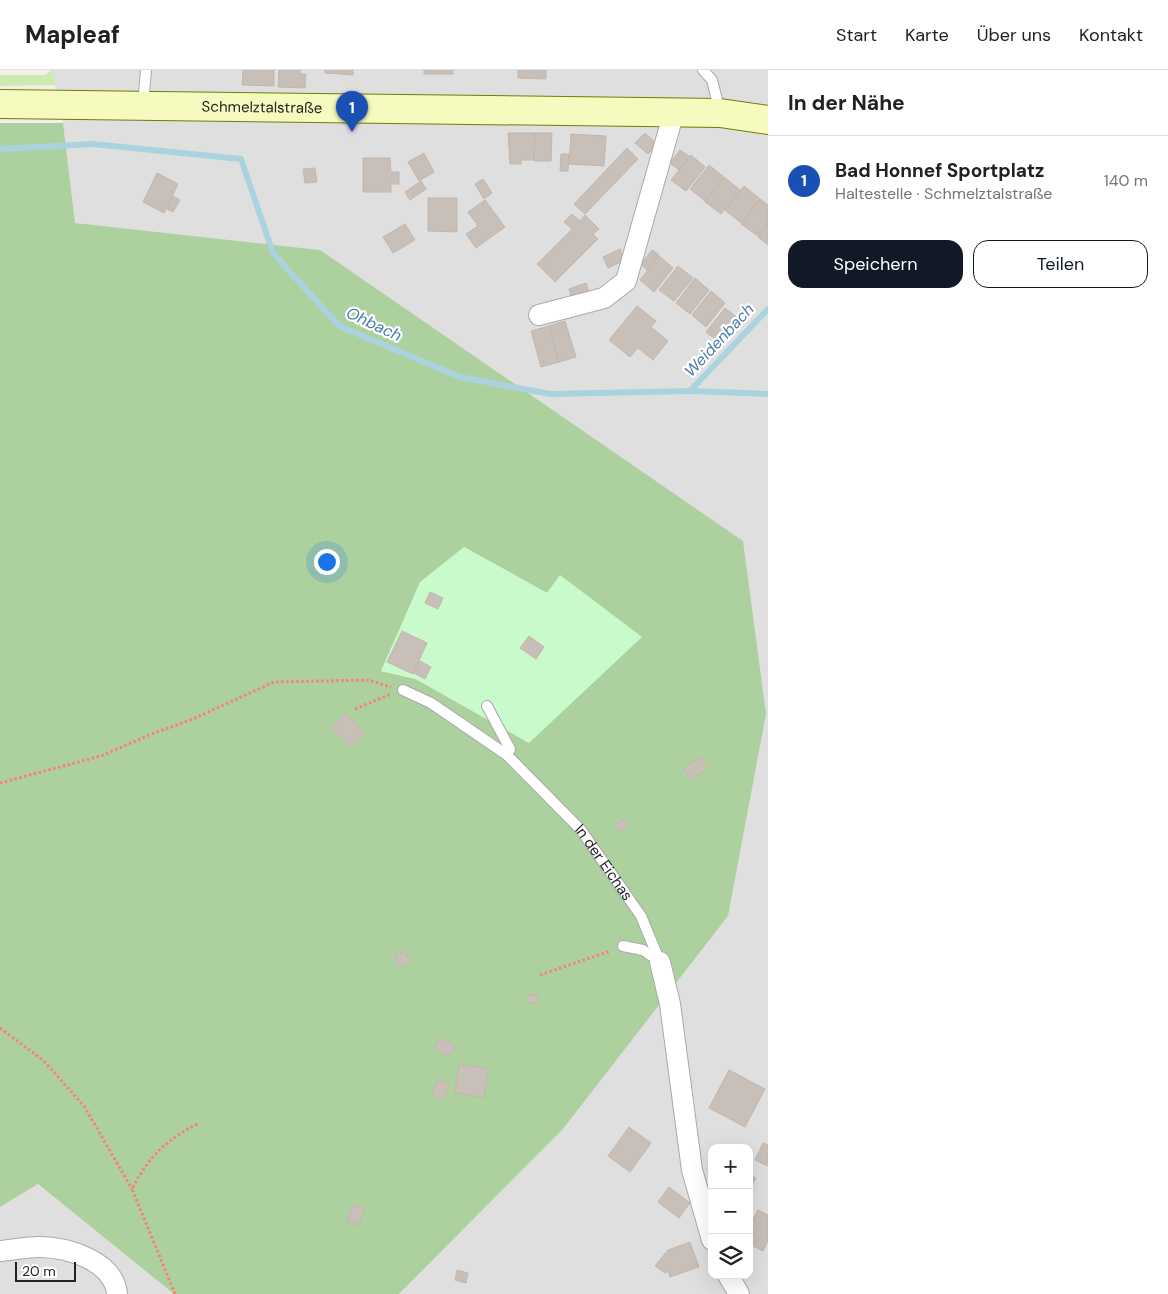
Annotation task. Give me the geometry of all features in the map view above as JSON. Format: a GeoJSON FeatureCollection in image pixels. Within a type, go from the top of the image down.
{"type":"FeatureCollection","features":[{"type":"Feature","properties":{"kind":"main road","name":"Schmelztalstraße"},"geometry":{"type":"LineString","coordinates":[[0,104],[674,112],[720,113],[768,120]]}},
{"type":"Feature","properties":{"kind":"street"},"geometry":{"type":"LineString","coordinates":[[539,315],[604,298],[626,281],[674,112]]}},
{"type":"Feature","properties":{"kind":"street","name":"In der Eichas"},"geometry":{"type":"LineString","coordinates":[[660,962],[670,1004],[692,1170],[710,1234]]}},
{"type":"Feature","properties":{"kind":"street"},"geometry":{"type":"LineString","coordinates":[[0,1251],[40,1247],[72,1252],[100,1265],[116,1284],[117,1294]]}},
{"type":"Feature","properties":{"kind":"street"},"geometry":{"type":"LineString","coordinates":[[730,1279],[739,1294]]}},
{"type":"Feature","properties":{"kind":"lane"},"geometry":{"type":"LineString","coordinates":[[143,105],[146,70]]}},
{"type":"Feature","properties":{"kind":"lane"},"geometry":{"type":"LineString","coordinates":[[703,70],[712,80],[720,113]]}},
{"type":"Feature","properties":{"kind":"lane","name":"In der Eichas"},"geometry":{"type":"LineString","coordinates":[[403,690],[431,703],[508,755],[581,830],[641,916],[660,962]]}},
{"type":"Feature","properties":{"kind":"lane"},"geometry":{"type":"LineString","coordinates":[[487,706],[510,749],[508,755]]}},
{"type":"Feature","properties":{"kind":"lane"},"geometry":{"type":"LineString","coordinates":[[623,946],[643,950],[660,962]]}},
{"type":"Feature","properties":{"kind":"path"},"geometry":{"type":"LineString","coordinates":[[0,783],[101,756],[149,735],[193,719],[274,682],[368,680],[403,690]]}},
{"type":"Feature","properties":{"kind":"path"},"geometry":{"type":"LineString","coordinates":[[356,709],[403,690]]}},
{"type":"Feature","properties":{"kind":"path"},"geometry":{"type":"LineString","coordinates":[[540,975],[623,946]]}},
{"type":"Feature","properties":{"kind":"path"},"geometry":{"type":"LineString","coordinates":[[0,1028],[43,1060],[84,1106],[132,1189],[175,1294]]}},
{"type":"Feature","properties":{"kind":"path"},"geometry":{"type":"LineString","coordinates":[[132,1189],[142,1169],[162,1145],[199,1123]]}},
{"type":"Feature","properties":{"kind":"shaded area"},"geometry":{"type":"Polygon","coordinates":[[[52,70],[768,70],[768,1294],[399,1294],[563,1129],[728,916],[320,250],[75,224],[63,124],[52,70]]]}},
{"type":"Feature","properties":{"kind":"shaded area"},"geometry":{"type":"Polygon","coordinates":[[[38,1184],[174,1294],[0,1294],[0,1207],[38,1184]]]}},
{"type":"Feature","properties":{"kind":"green space"},"geometry":{"type":"Polygon","coordinates":[[[52,70],[55,85],[0,86],[0,75],[45,75],[52,70]]]}},
{"type":"Feature","properties":{"kind":"green space"},"geometry":{"type":"Polygon","coordinates":[[[0,123],[63,123],[75,223],[320,250],[743,541],[766,714],[728,916],[563,1129],[399,1294],[174,1294],[38,1184],[0,1207],[0,123]],[[464,547],[381,671],[416,679],[529,743],[560,576],[547,593],[464,547]]]}},
{"type":"Feature","properties":{"kind":"green space"},"geometry":{"type":"Polygon","coordinates":[[[464,547],[547,593],[560,575],[642,637],[529,743],[416,679],[381,671],[420,582],[464,547]]]}},
{"type":"Feature","properties":{"kind":"building"},"geometry":{"type":"Polygon","coordinates":[[[243,70],[274,70],[274,86],[242,85],[243,70]]]}},
{"type":"Feature","properties":{"kind":"building"},"geometry":{"type":"Polygon","coordinates":[[[279,70],[300,70],[300,74],[306,74],[305,88],[278,87],[279,70]]]}},
{"type":"Feature","properties":{"kind":"building"},"geometry":{"type":"Polygon","coordinates":[[[325,70],[353,70],[353,75],[325,73],[325,70]]]}},
{"type":"Feature","properties":{"kind":"building"},"geometry":{"type":"Polygon","coordinates":[[[424,70],[453,70],[453,74],[424,74],[424,70]]]}},
{"type":"Feature","properties":{"kind":"building"},"geometry":{"type":"Polygon","coordinates":[[[518,70],[546,70],[546,79],[518,78],[518,70]]]}},
{"type":"Feature","properties":{"kind":"building"},"geometry":{"type":"Polygon","coordinates":[[[508,133],[535,133],[534,160],[521,160],[521,164],[510,164],[508,133]]]}},
{"type":"Feature","properties":{"kind":"building"},"geometry":{"type":"Polygon","coordinates":[[[535,133],[552,133],[551,161],[534,161],[535,133]]]}},
{"type":"Feature","properties":{"kind":"building"},"geometry":{"type":"Polygon","coordinates":[[[645,133],[657,144],[648,154],[635,143],[645,133]]]}},
{"type":"Feature","properties":{"kind":"building"},"geometry":{"type":"Polygon","coordinates":[[[571,134],[606,136],[604,166],[569,164],[571,134]]]}},
{"type":"Feature","properties":{"kind":"building"},"geometry":{"type":"Polygon","coordinates":[[[627,148],[638,159],[585,214],[574,204],[627,148]]]}},
{"type":"Feature","properties":{"kind":"building"},"geometry":{"type":"Polygon","coordinates":[[[680,150],[689,156],[679,170],[670,163],[680,150]]]}},
{"type":"Feature","properties":{"kind":"building"},"geometry":{"type":"Polygon","coordinates":[[[424,153],[434,172],[419,181],[408,162],[424,153]]]}},
{"type":"Feature","properties":{"kind":"building"},"geometry":{"type":"Polygon","coordinates":[[[561,154],[569,154],[568,171],[560,171],[561,154]]]}},
{"type":"Feature","properties":{"kind":"building"},"geometry":{"type":"Polygon","coordinates":[[[691,155],[705,167],[686,191],[671,180],[691,155]]]}},
{"type":"Feature","properties":{"kind":"building"},"geometry":{"type":"Polygon","coordinates":[[[363,158],[390,158],[391,172],[399,172],[399,184],[391,184],[391,192],[363,192],[363,158]]]}},
{"type":"Feature","properties":{"kind":"building"},"geometry":{"type":"Polygon","coordinates":[[[709,165],[724,177],[705,201],[690,189],[709,165]]]}},
{"type":"Feature","properties":{"kind":"building"},"geometry":{"type":"Polygon","coordinates":[[[315,168],[317,182],[305,183],[303,169],[315,168]]]}},
{"type":"Feature","properties":{"kind":"building"},"geometry":{"type":"Polygon","coordinates":[[[157,173],[178,184],[164,213],[143,202],[157,173]]]}},
{"type":"Feature","properties":{"kind":"building"},"geometry":{"type":"Polygon","coordinates":[[[724,177],[740,190],[721,214],[705,202],[724,177]]]}},
{"type":"Feature","properties":{"kind":"building"},"geometry":{"type":"Polygon","coordinates":[[[483,179],[492,193],[484,199],[475,184],[483,179]]]}},
{"type":"Feature","properties":{"kind":"building"},"geometry":{"type":"Polygon","coordinates":[[[421,181],[426,189],[410,200],[405,192],[421,181]]]}},
{"type":"Feature","properties":{"kind":"building"},"geometry":{"type":"Polygon","coordinates":[[[744,186],[760,199],[741,223],[725,210],[744,186]]]}},
{"type":"Feature","properties":{"kind":"building"},"geometry":{"type":"Polygon","coordinates":[[[173,196],[180,200],[173,212],[167,209],[173,196]]]}},
{"type":"Feature","properties":{"kind":"building"},"geometry":{"type":"Polygon","coordinates":[[[428,198],[457,198],[457,232],[428,231],[428,198]]]}},
{"type":"Feature","properties":{"kind":"building"},"geometry":{"type":"Polygon","coordinates":[[[760,199],[768,205],[768,223],[758,236],[741,224],[760,199]]]}},
{"type":"Feature","properties":{"kind":"building"},"geometry":{"type":"Polygon","coordinates":[[[485,200],[505,227],[476,248],[466,234],[478,226],[468,212],[485,200]]]}},
{"type":"Feature","properties":{"kind":"building"},"geometry":{"type":"Polygon","coordinates":[[[572,214],[580,221],[585,215],[599,229],[593,234],[598,239],[555,282],[537,264],[572,229],[564,222],[572,214]]]}},
{"type":"Feature","properties":{"kind":"building"},"geometry":{"type":"Polygon","coordinates":[[[405,224],[415,240],[393,253],[383,237],[405,224]]]}},
{"type":"Feature","properties":{"kind":"building"},"geometry":{"type":"Polygon","coordinates":[[[768,224],[768,245],[758,237],[768,224]]]}},
{"type":"Feature","properties":{"kind":"building"},"geometry":{"type":"Polygon","coordinates":[[[620,249],[625,260],[608,268],[603,257],[620,249]]]}},
{"type":"Feature","properties":{"kind":"building"},"geometry":{"type":"Polygon","coordinates":[[[652,250],[659,255],[647,270],[641,264],[652,250]]]}},
{"type":"Feature","properties":{"kind":"building"},"geometry":{"type":"Polygon","coordinates":[[[659,256],[673,268],[654,292],[640,280],[659,256]]]}},
{"type":"Feature","properties":{"kind":"building"},"geometry":{"type":"Polygon","coordinates":[[[678,266],[693,278],[674,301],[659,290],[678,266]]]}},
{"type":"Feature","properties":{"kind":"building"},"geometry":{"type":"Polygon","coordinates":[[[695,278],[709,290],[690,314],[676,303],[695,278]]]}},
{"type":"Feature","properties":{"kind":"building"},"geometry":{"type":"Polygon","coordinates":[[[586,283],[589,292],[572,298],[569,289],[586,283]]]}},
{"type":"Feature","properties":{"kind":"building"},"geometry":{"type":"Polygon","coordinates":[[[711,291],[725,303],[706,327],[692,315],[711,291]]]}},
{"type":"Feature","properties":{"kind":"building"},"geometry":{"type":"Polygon","coordinates":[[[637,306],[656,321],[651,327],[668,341],[653,360],[638,348],[630,357],[609,340],[637,306]]]}},
{"type":"Feature","properties":{"kind":"building"},"geometry":{"type":"Polygon","coordinates":[[[725,308],[739,319],[720,343],[706,332],[725,308]]]}},
{"type":"Feature","properties":{"kind":"building"},"geometry":{"type":"Polygon","coordinates":[[[565,321],[576,357],[559,362],[549,326],[565,321]]]}},
{"type":"Feature","properties":{"kind":"building"},"geometry":{"type":"Polygon","coordinates":[[[549,326],[559,362],[541,367],[531,331],[549,326]]]}},
{"type":"Feature","properties":{"kind":"building"},"geometry":{"type":"Polygon","coordinates":[[[430,592],[443,598],[438,609],[425,603],[430,592]]]}},
{"type":"Feature","properties":{"kind":"building"},"geometry":{"type":"Polygon","coordinates":[[[402,631],[427,643],[413,674],[387,662],[402,631]]]}},
{"type":"Feature","properties":{"kind":"building"},"geometry":{"type":"Polygon","coordinates":[[[529,636],[544,647],[536,659],[520,648],[529,636]]]}},
{"type":"Feature","properties":{"kind":"building"},"geometry":{"type":"Polygon","coordinates":[[[420,661],[431,667],[425,679],[414,673],[420,661]]]}},
{"type":"Feature","properties":{"kind":"building"},"geometry":{"type":"Polygon","coordinates":[[[346,713],[365,734],[350,747],[331,727],[346,713]]]}},
{"type":"Feature","properties":{"kind":"building"},"geometry":{"type":"Polygon","coordinates":[[[700,757],[708,768],[691,780],[683,769],[700,757]]]}},
{"type":"Feature","properties":{"kind":"building"},"geometry":{"type":"Polygon","coordinates":[[[623,819],[628,826],[621,832],[615,825],[623,819]]]}},
{"type":"Feature","properties":{"kind":"building"},"geometry":{"type":"Polygon","coordinates":[[[405,951],[410,962],[399,967],[394,956],[405,951]]]}},
{"type":"Feature","properties":{"kind":"building"},"geometry":{"type":"Polygon","coordinates":[[[529,994],[538,996],[536,1004],[527,1002],[529,994]]]}},
{"type":"Feature","properties":{"kind":"building"},"geometry":{"type":"Polygon","coordinates":[[[441,1037],[455,1047],[448,1057],[434,1048],[441,1037]]]}},
{"type":"Feature","properties":{"kind":"building"},"geometry":{"type":"Polygon","coordinates":[[[459,1064],[488,1069],[484,1098],[455,1093],[459,1064]]]}},
{"type":"Feature","properties":{"kind":"building"},"geometry":{"type":"Polygon","coordinates":[[[729,1070],[765,1089],[745,1127],[709,1108],[729,1070]]]}},
{"type":"Feature","properties":{"kind":"building"},"geometry":{"type":"Polygon","coordinates":[[[437,1080],[450,1084],[444,1099],[432,1095],[437,1080]]]}},
{"type":"Feature","properties":{"kind":"building"},"geometry":{"type":"Polygon","coordinates":[[[629,1127],[651,1143],[630,1172],[608,1156],[629,1127]]]}},
{"type":"Feature","properties":{"kind":"building"},"geometry":{"type":"Polygon","coordinates":[[[763,1143],[768,1145],[768,1166],[755,1160],[763,1143]]]}},
{"type":"Feature","properties":{"kind":"building"},"geometry":{"type":"Polygon","coordinates":[[[669,1187],[690,1203],[679,1218],[658,1202],[669,1187]]]}},
{"type":"Feature","properties":{"kind":"building"},"geometry":{"type":"Polygon","coordinates":[[[352,1205],[364,1208],[359,1225],[347,1222],[352,1205]]]}},
{"type":"Feature","properties":{"kind":"building"},"geometry":{"type":"Polygon","coordinates":[[[758,1210],[768,1215],[768,1241],[763,1251],[753,1246],[753,1219],[758,1210]]]}},
{"type":"Feature","properties":{"kind":"building"},"geometry":{"type":"Polygon","coordinates":[[[690,1242],[699,1267],[670,1277],[668,1271],[665,1273],[655,1266],[668,1250],[690,1242]]]}},
{"type":"Feature","properties":{"kind":"building"},"geometry":{"type":"Polygon","coordinates":[[[457,1270],[468,1273],[466,1283],[455,1280],[457,1270]]]}},
{"type":"Feature","properties":{"kind":"waterway","name":"Ohbach"},"geometry":{"type":"LineString","coordinates":[[0,149],[93,144],[241,159],[273,253],[339,326],[460,377],[550,394],[690,391],[768,394]]}},
{"type":"Feature","properties":{"kind":"waterway","name":"Weidenbach"},"geometry":{"type":"LineString","coordinates":[[690,391],[768,309]]}},
{"type":"Feature","properties":{"kind":"place","name":"Bad Honnef Sportplatz"},"geometry":{"type":"Point","coordinates":[352,132]}}]}
